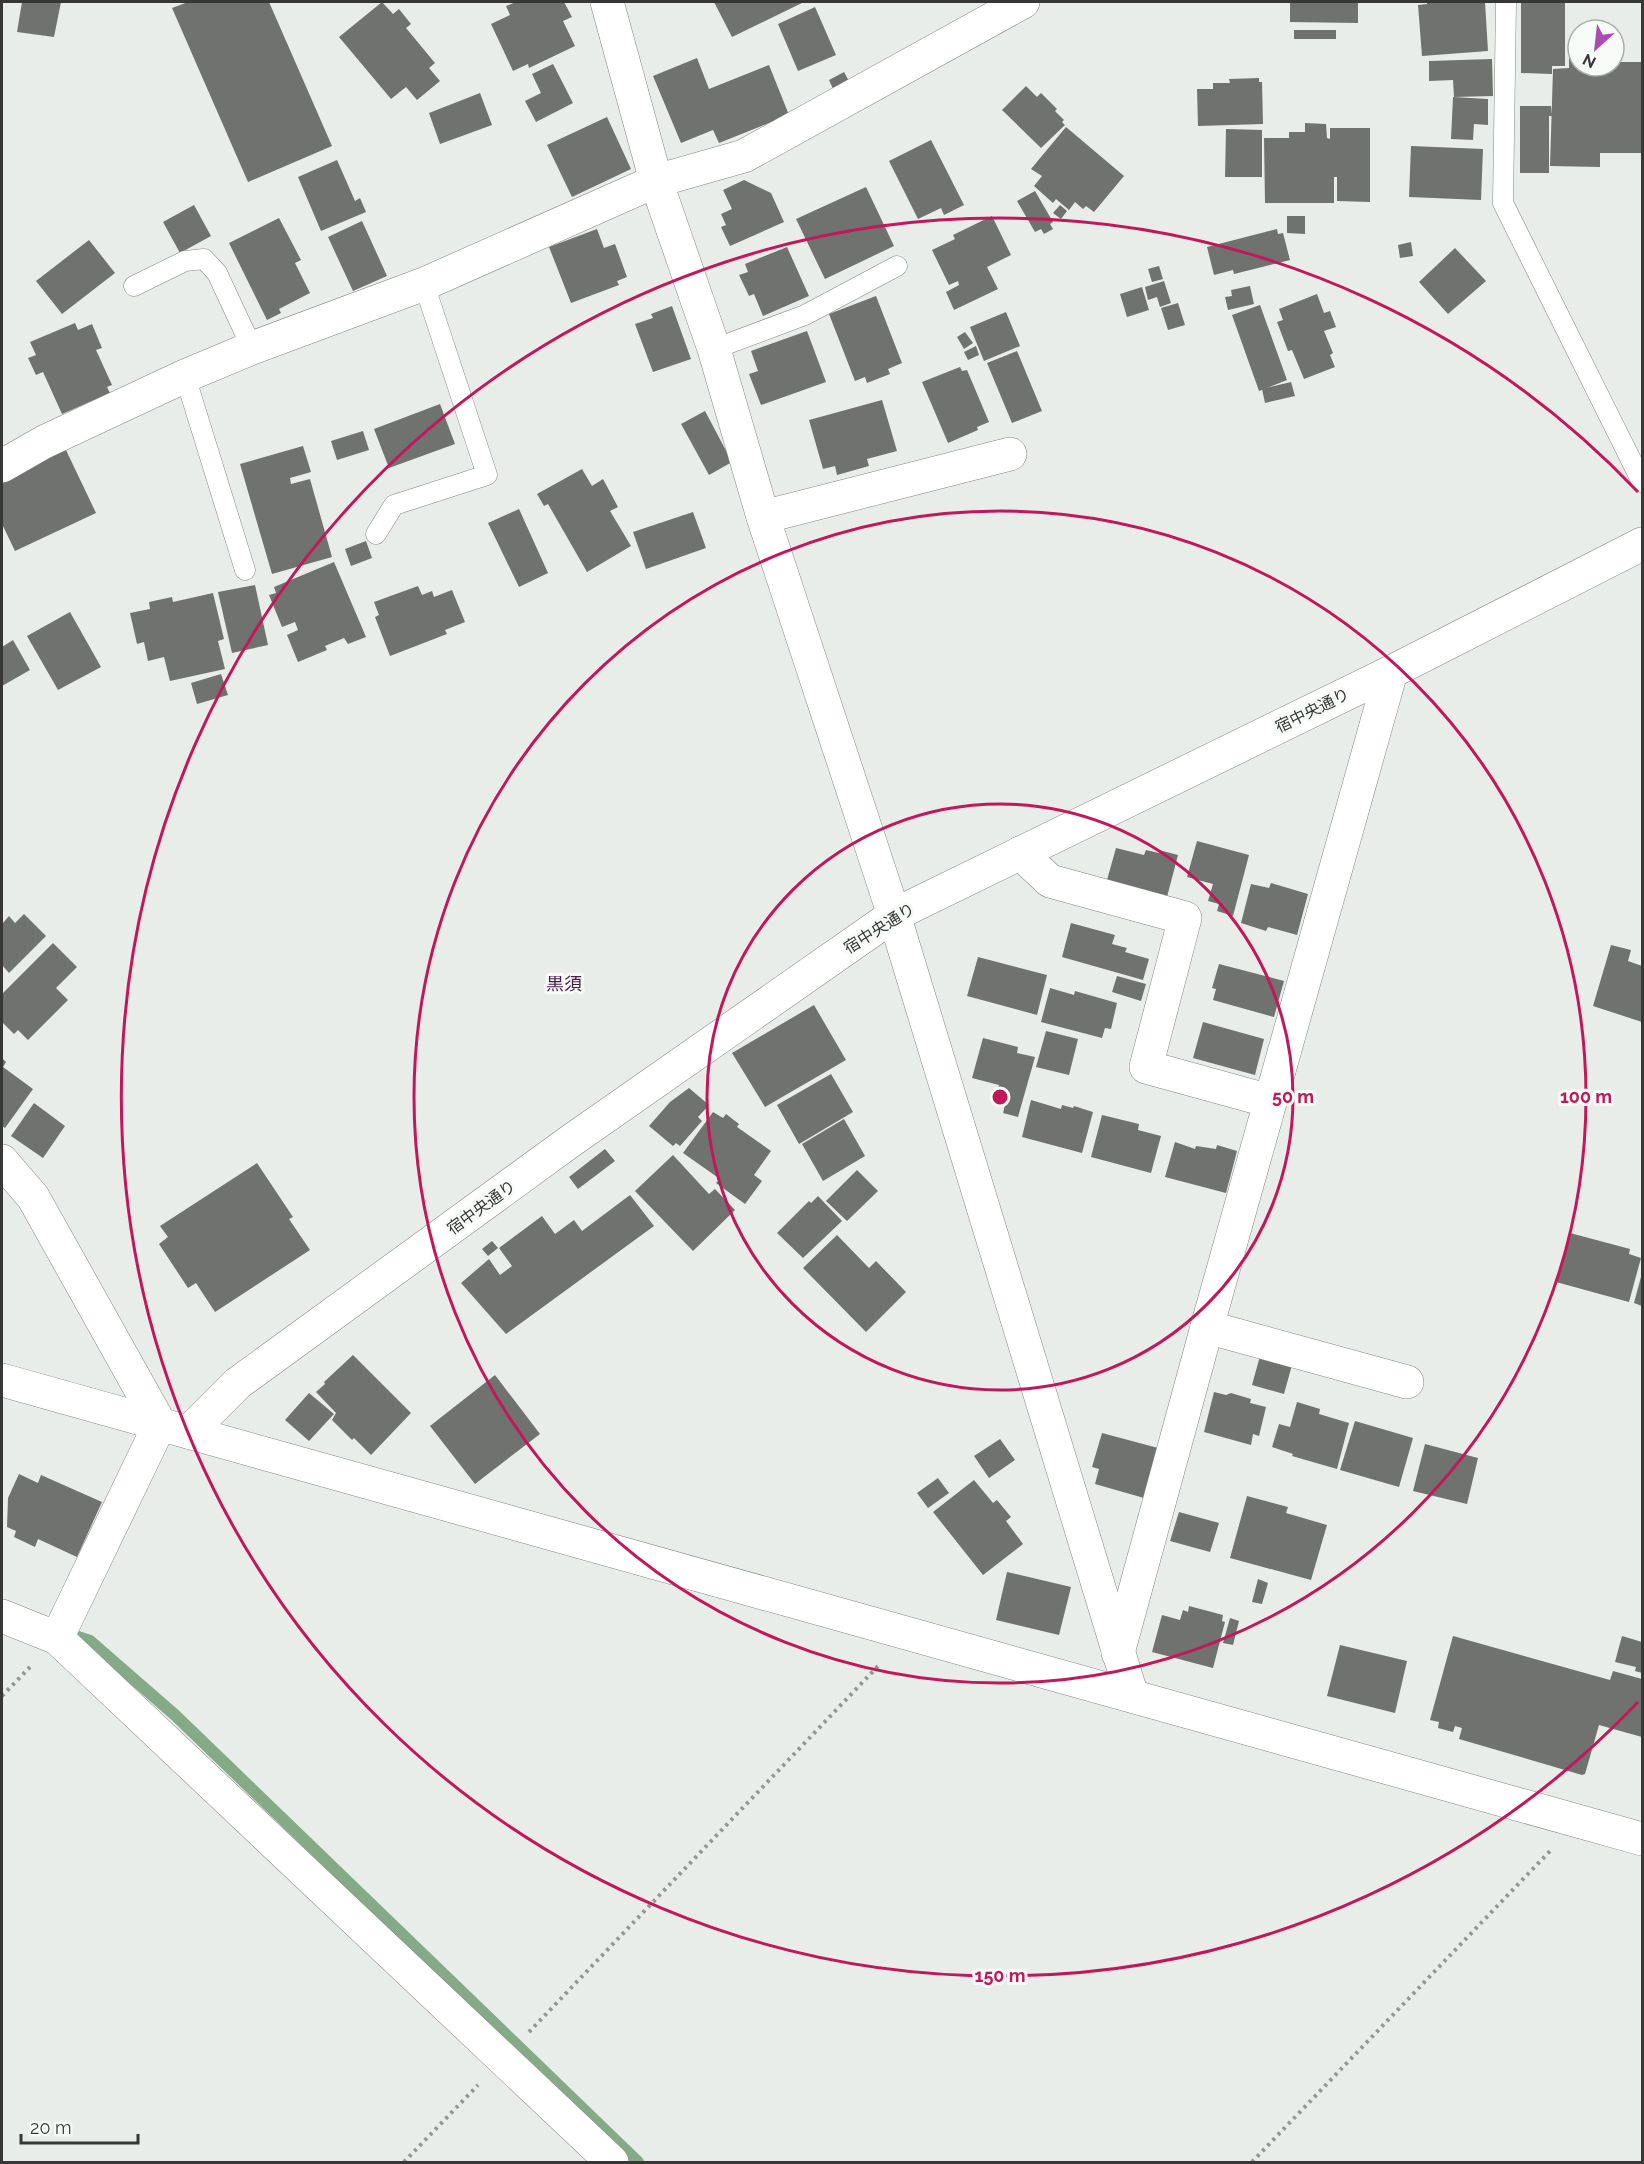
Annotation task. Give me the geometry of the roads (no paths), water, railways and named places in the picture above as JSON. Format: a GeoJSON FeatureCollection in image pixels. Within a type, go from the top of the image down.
{"type":"FeatureCollection","features":[{"type":"Feature","properties":{"kind":"street"},"geometry":{"type":"LineString","coordinates":[[607,2],[656,181],[714,349],[763,517],[894,915],[1132,1696]]}},
{"type":"Feature","properties":{"kind":"street"},"geometry":{"type":"LineString","coordinates":[[2,466],[44,442],[185,376],[252,348],[424,284],[656,181],[744,156],[1023,2]]}},
{"type":"Feature","properties":{"kind":"street"},"geometry":{"type":"LineString","coordinates":[[763,517],[1010,454]]}},
{"type":"Feature","properties":{"kind":"street","name":"宿中央通り"},"geometry":{"type":"LineString","coordinates":[[57,1638],[174,1428],[572,1140],[894,915],[1391,672],[1642,544]]}},
{"type":"Feature","properties":{"kind":"street"},"geometry":{"type":"LineString","coordinates":[[1118,1653],[1391,672]]}},
{"type":"Feature","properties":{"kind":"street"},"geometry":{"type":"LineString","coordinates":[[1020,853],[1050,881],[1185,918],[1146,1067],[1270,1101]]}},
{"type":"Feature","properties":{"kind":"street"},"geometry":{"type":"LineString","coordinates":[[2,1161],[33,1197],[174,1428]]}},
{"type":"Feature","properties":{"kind":"street"},"geometry":{"type":"LineString","coordinates":[[1207,1327],[1407,1382]]}},
{"type":"Feature","properties":{"kind":"street"},"geometry":{"type":"LineString","coordinates":[[2,1380],[1642,1839]]}},
{"type":"Feature","properties":{"kind":"street"},"geometry":{"type":"LineString","coordinates":[[2,1617],[57,1638],[612,2163]]}},
{"type":"Feature","properties":{"kind":"lane"},"geometry":{"type":"LineString","coordinates":[[1506,2],[1503,203],[1642,482]]}},
{"type":"Feature","properties":{"kind":"lane"},"geometry":{"type":"LineString","coordinates":[[134,286],[185,261],[204,259],[217,273],[252,348]]}},
{"type":"Feature","properties":{"kind":"lane"},"geometry":{"type":"LineString","coordinates":[[714,349],[805,315],[897,266]]}},
{"type":"Feature","properties":{"kind":"lane"},"geometry":{"type":"LineString","coordinates":[[376,534],[394,505],[487,475],[424,284]]}},
{"type":"Feature","properties":{"kind":"lane"},"geometry":{"type":"LineString","coordinates":[[185,376],[245,570]]}},
{"type":"Feature","properties":{"kind":"waterway"},"geometry":{"type":"LineString","coordinates":[[66,1633],[90,1641],[175,1715],[638,2162]]}},
{"type":"Feature","properties":{"kind":"district","name":"黒須"},"geometry":{"type":"Point","coordinates":[564,984]}}]}
